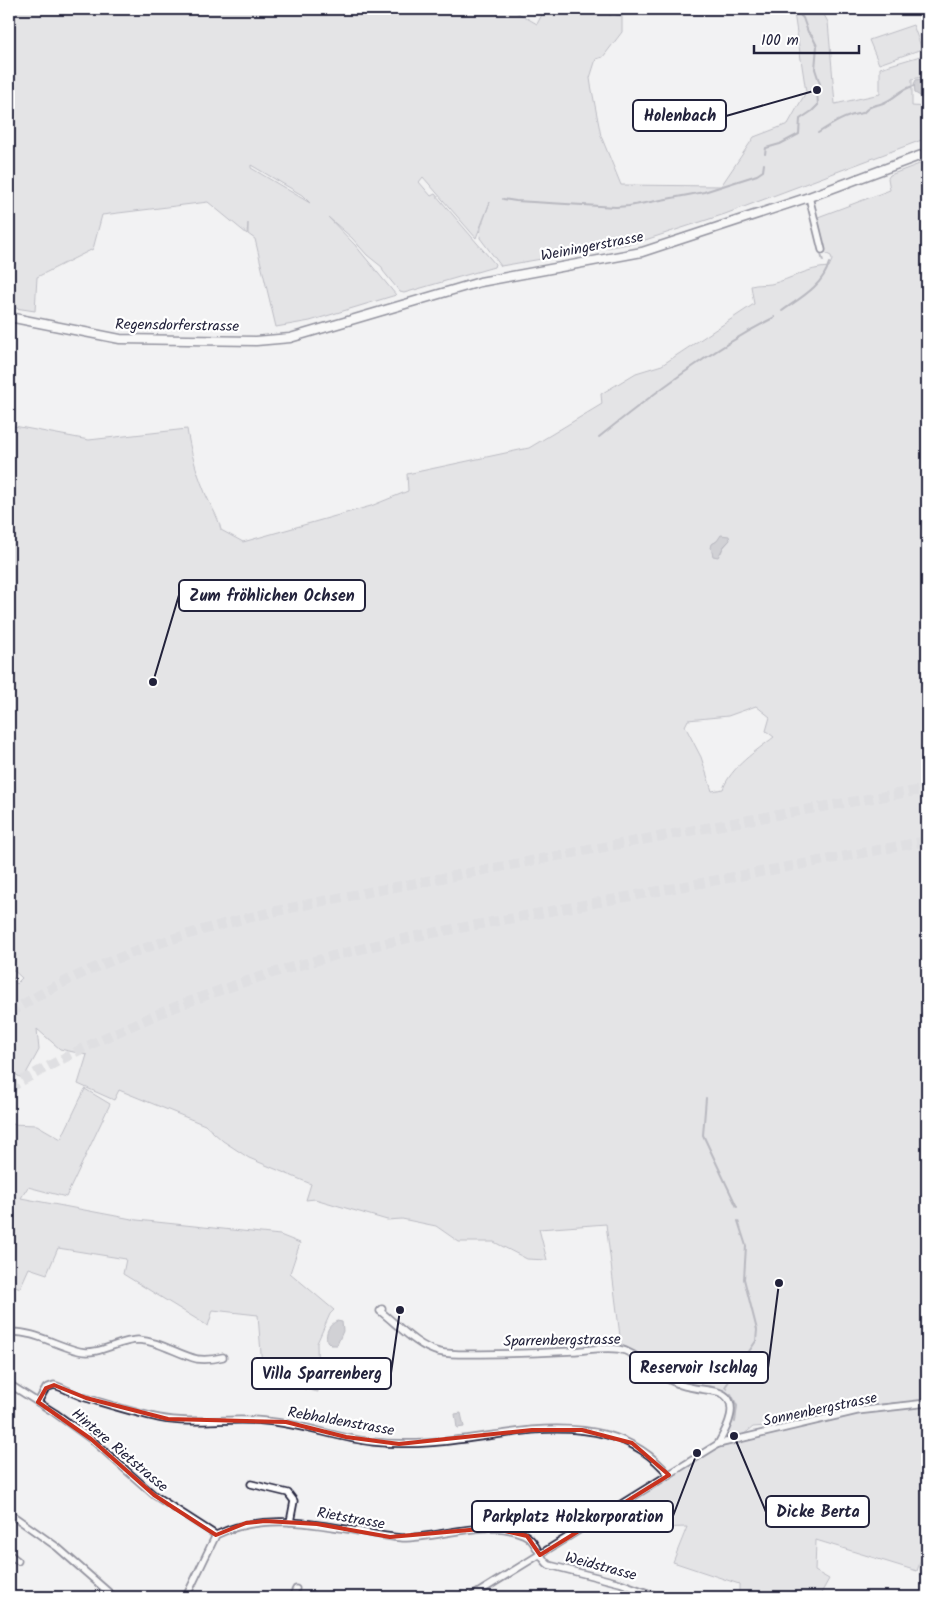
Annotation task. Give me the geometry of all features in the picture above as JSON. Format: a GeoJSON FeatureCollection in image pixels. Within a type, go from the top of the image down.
{"type":"FeatureCollection","features":[{"type":"Feature","properties":{"kind":"street","name":"Weiningerstrasse"},"geometry":{"type":"LineString","coordinates":[[256,341],[296,337],[480,282],[642,252],[809,197],[927,153]]}},
{"type":"Feature","properties":{"kind":"street"},"geometry":{"type":"LineString","coordinates":[[809,197],[822,250]]}},
{"type":"Feature","properties":{"kind":"street","name":"Regensdorferstrasse"},"geometry":{"type":"LineString","coordinates":[[9,317],[120,339],[256,341]]}},
{"type":"Feature","properties":{"kind":"street","name":"Sparrenbergstrasse"},"geometry":{"type":"LineString","coordinates":[[382,1309],[380,1312],[424,1346],[451,1354],[512,1354],[608,1349],[627,1351],[651,1369],[669,1379],[688,1387],[718,1392],[727,1397],[731,1407],[730,1418],[728,1426],[718,1444]]}},
{"type":"Feature","properties":{"kind":"street"},"geometry":{"type":"LineString","coordinates":[[9,1332],[30,1333],[84,1352],[140,1340],[198,1359],[223,1357]]}},
{"type":"Feature","properties":{"kind":"street","name":"Hintere Rietstrasse"},"geometry":{"type":"LineString","coordinates":[[9,1384],[91,1440],[154,1495],[216,1535]]}},
{"type":"Feature","properties":{"kind":"street","name":"Rebhaldenstrasse"},"geometry":{"type":"LineString","coordinates":[[38,1402],[46,1388],[54,1385],[86,1398],[168,1419],[286,1422],[363,1440],[400,1444],[424,1444],[550,1428],[582,1430],[632,1443],[653,1458],[669,1475]]}},
{"type":"Feature","properties":{"kind":"street","name":"Sonnenbergstrasse"},"geometry":{"type":"LineString","coordinates":[[718,1444],[857,1411],[927,1403]]}},
{"type":"Feature","properties":{"kind":"street"},"geometry":{"type":"LineString","coordinates":[[471,1597],[718,1444]]}},
{"type":"Feature","properties":{"kind":"street"},"geometry":{"type":"LineString","coordinates":[[250,1484],[288,1493],[294,1501],[290,1522]]}},
{"type":"Feature","properties":{"kind":"street"},"geometry":{"type":"LineString","coordinates":[[9,1513],[57,1548],[114,1597]]}},
{"type":"Feature","properties":{"kind":"street","name":"Rietstrasse"},"geometry":{"type":"LineString","coordinates":[[216,1535],[246,1524],[265,1522],[317,1524],[404,1538],[484,1528],[504,1530],[527,1536],[540,1555]]}},
{"type":"Feature","properties":{"kind":"street"},"geometry":{"type":"LineString","coordinates":[[186,1597],[216,1535]]}},
{"type":"Feature","properties":{"kind":"street"},"geometry":{"type":"LineString","coordinates":[[9,1554],[18,1561]]}},
{"type":"Feature","properties":{"kind":"street","name":"Weidstrasse"},"geometry":{"type":"LineString","coordinates":[[540,1555],[549,1565],[620,1583],[659,1597]]}},
{"type":"Feature","properties":{"kind":"street"},"geometry":{"type":"LineString","coordinates":[[292,1597],[296,1589]]}},
{"type":"Feature","properties":{"kind":"highlighted area"},"geometry":{"type":"Polygon","coordinates":[[[54,1385],[86,1398],[168,1419],[286,1422],[346,1437],[399,1444],[532,1430],[582,1430],[632,1443],[669,1475],[540,1555],[527,1536],[492,1528],[390,1537],[317,1524],[265,1521],[246,1523],[216,1535],[154,1495],[91,1439],[38,1402],[46,1388],[54,1385]]]}},
{"type":"Feature","properties":{"kind":"shaded area"},"geometry":{"type":"Polygon","coordinates":[[[9,9],[511,9],[537,24],[545,9],[609,9],[610,16],[611,9],[923,9],[923,11],[823,13],[828,22],[835,104],[880,94],[880,68],[927,54],[927,76],[912,79],[912,106],[927,107],[927,138],[725,214],[639,242],[501,266],[480,238],[481,227],[490,202],[476,238],[423,177],[419,182],[431,196],[435,194],[495,264],[494,267],[404,293],[400,292],[383,271],[382,267],[328,217],[355,245],[396,295],[310,321],[276,327],[255,239],[248,234],[248,223],[247,234],[208,202],[102,215],[93,249],[37,277],[35,311],[9,307],[9,9]],[[794,13],[616,15],[622,16],[622,32],[603,57],[596,59],[590,78],[601,136],[621,185],[721,186],[754,137],[788,124],[806,92],[794,13]],[[251,165],[251,168],[310,203],[302,195],[251,165]]]}},
{"type":"Feature","properties":{"kind":"shaded area"},"geometry":{"type":"Polygon","coordinates":[[[913,25],[922,49],[879,64],[869,40],[913,25]]]}},
{"type":"Feature","properties":{"kind":"shaded area"},"geometry":{"type":"Polygon","coordinates":[[[927,78],[927,97],[922,97],[915,93],[914,84],[916,80],[927,78]]]}},
{"type":"Feature","properties":{"kind":"shaded area"},"geometry":{"type":"Polygon","coordinates":[[[922,163],[927,205],[927,1400],[829,1411],[777,1425],[753,1427],[743,1435],[726,1441],[733,1413],[733,1406],[728,1395],[718,1388],[684,1382],[621,1344],[606,1224],[539,1229],[547,1260],[527,1259],[494,1242],[459,1242],[436,1226],[402,1219],[387,1220],[315,1199],[306,1200],[311,1184],[249,1158],[223,1141],[205,1125],[119,1090],[114,1100],[78,1084],[87,1055],[60,1049],[37,1029],[39,1050],[23,1079],[9,1070],[9,974],[16,984],[22,978],[9,966],[9,425],[89,440],[187,429],[198,475],[221,530],[243,542],[371,506],[408,491],[407,474],[529,448],[602,404],[601,394],[636,373],[662,365],[754,304],[751,286],[771,284],[813,269],[829,267],[832,260],[831,256],[825,253],[816,220],[818,217],[890,190],[888,178],[890,175],[922,163]],[[730,540],[717,541],[712,544],[721,553],[730,540]],[[756,706],[728,716],[688,720],[685,726],[701,757],[712,791],[723,789],[738,767],[774,737],[766,731],[770,717],[756,706]]]}},
{"type":"Feature","properties":{"kind":"shaded area"},"geometry":{"type":"Polygon","coordinates":[[[721,535],[729,536],[730,540],[718,557],[713,556],[712,544],[721,535]]]}},
{"type":"Feature","properties":{"kind":"shaded area"},"geometry":{"type":"Polygon","coordinates":[[[85,1089],[110,1104],[66,1197],[28,1187],[21,1198],[137,1220],[280,1235],[300,1243],[290,1273],[334,1310],[330,1314],[317,1343],[318,1392],[263,1379],[258,1315],[213,1310],[208,1326],[123,1274],[126,1259],[58,1248],[47,1274],[29,1268],[20,1288],[9,1283],[9,1124],[37,1125],[61,1139],[85,1089]]]}},
{"type":"Feature","properties":{"kind":"shaded area"},"geometry":{"type":"Polygon","coordinates":[[[337,1321],[342,1322],[343,1331],[337,1345],[331,1345],[327,1341],[327,1332],[337,1321]]]}},
{"type":"Feature","properties":{"kind":"shaded area"},"geometry":{"type":"Polygon","coordinates":[[[927,1405],[927,1543],[917,1571],[816,1540],[815,1571],[829,1579],[819,1597],[739,1597],[739,1584],[673,1562],[687,1527],[587,1530],[715,1449],[852,1413],[927,1405]]]}},
{"type":"Feature","properties":{"kind":"shaded area"},"geometry":{"type":"Polygon","coordinates":[[[461,1413],[464,1427],[457,1428],[455,1414],[461,1413]]]}},
{"type":"Feature","properties":{"kind":"waterway"},"geometry":{"type":"LineString","coordinates":[[765,154],[766,148],[780,144],[799,134],[800,119],[818,105],[817,90],[820,84],[815,69],[817,46],[808,32],[803,18],[798,13],[798,9]]}},
{"type":"Feature","properties":{"kind":"waterway"},"geometry":{"type":"LineString","coordinates":[[818,133],[839,120],[863,113],[870,107],[887,101],[905,89],[914,86]]}},
{"type":"Feature","properties":{"kind":"waterway"},"geometry":{"type":"LineString","coordinates":[[503,199],[616,207],[629,206],[704,192],[757,175],[763,171],[764,164]]}},
{"type":"Feature","properties":{"kind":"waterway"},"geometry":{"type":"LineString","coordinates":[[812,220],[813,228]]}},
{"type":"Feature","properties":{"kind":"waterway"},"geometry":{"type":"LineString","coordinates":[[820,251],[823,261]]}},
{"type":"Feature","properties":{"kind":"waterway"},"geometry":{"type":"LineString","coordinates":[[782,311],[816,285],[822,278],[829,263]]}},
{"type":"Feature","properties":{"kind":"waterway"},"geometry":{"type":"LineString","coordinates":[[599,437],[684,372],[729,343],[775,317]]}},
{"type":"Feature","properties":{"kind":"waterway"},"geometry":{"type":"LineString","coordinates":[[706,1098],[703,1135],[737,1207]]}},
{"type":"Feature","properties":{"kind":"waterway"},"geometry":{"type":"LineString","coordinates":[[727,1389],[725,1387],[756,1341],[757,1330],[744,1279],[746,1246],[738,1221]]}},
{"type":"Feature","properties":{"kind":"waterway"},"geometry":{"type":"LineString","coordinates":[[731,1394],[737,1406],[735,1422]]}},
{"type":"Feature","properties":{"kind":"tunnel"},"geometry":{"type":"LineString","coordinates":[[9,1013],[60,984],[114,960],[226,923],[342,897],[927,789]]}},
{"type":"Feature","properties":{"kind":"tunnel"},"geometry":{"type":"LineString","coordinates":[[9,1088],[84,1048],[166,1011],[237,984],[348,952],[422,935],[927,841]]}},
{"type":"Feature","properties":{"kind":"place","name":"Holenbach"},"geometry":{"type":"Point","coordinates":[817,90]}},
{"type":"Feature","properties":{"kind":"place","name":"Zum fröhlichen Ochsen"},"geometry":{"type":"Point","coordinates":[153,682]}},
{"type":"Feature","properties":{"kind":"place","name":"Reservoir Ischlag"},"geometry":{"type":"Point","coordinates":[779,1283]}},
{"type":"Feature","properties":{"kind":"place","name":"Villa Sparrenberg"},"geometry":{"type":"Point","coordinates":[400,1310]}},
{"type":"Feature","properties":{"kind":"place","name":"Dicke Berta"},"geometry":{"type":"Point","coordinates":[734,1436]}},
{"type":"Feature","properties":{"kind":"place","name":"Parkplatz Holzkorporation"},"geometry":{"type":"Point","coordinates":[697,1453]}}]}
